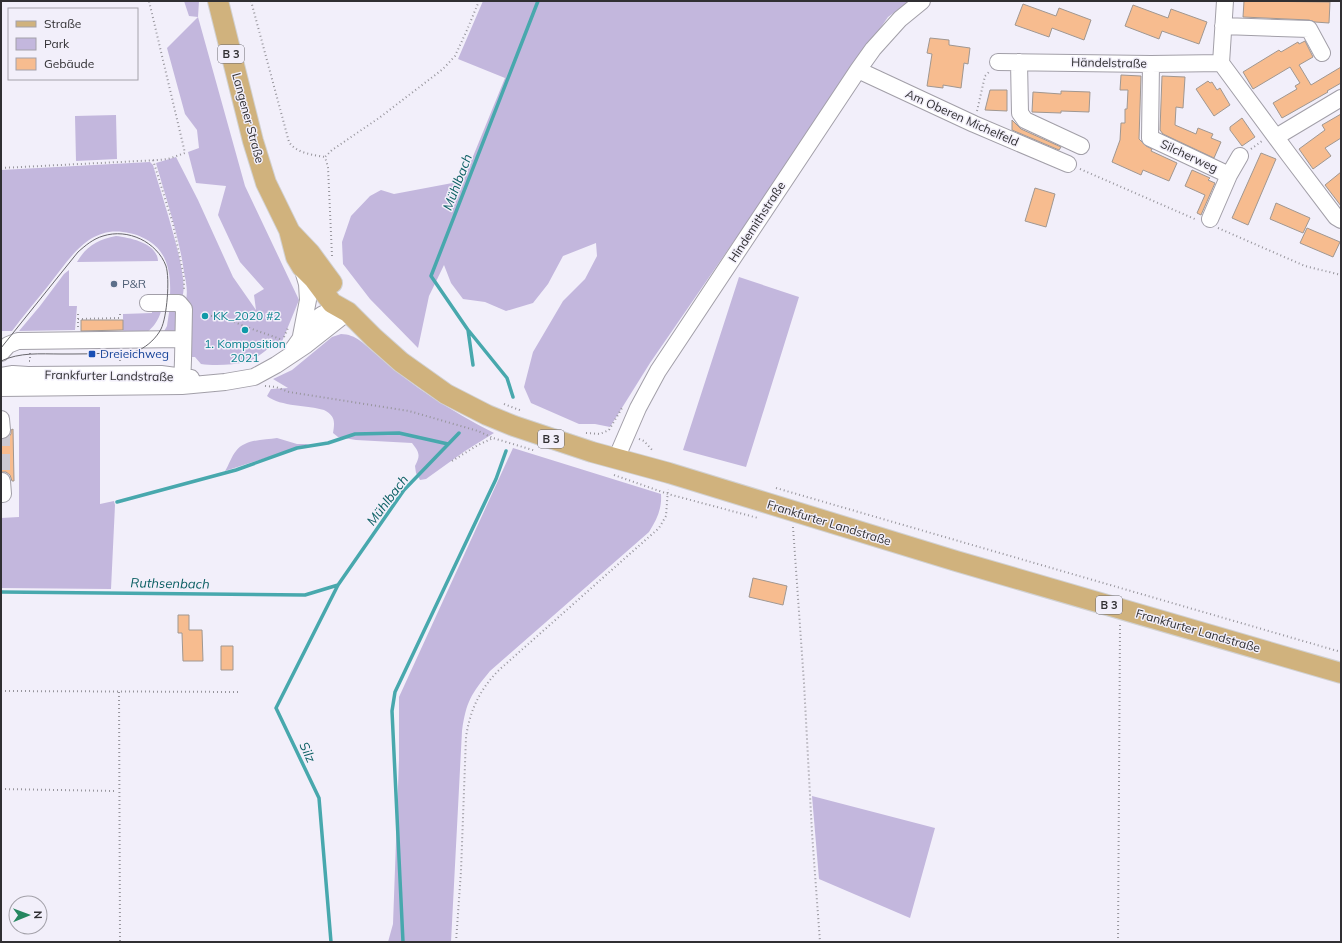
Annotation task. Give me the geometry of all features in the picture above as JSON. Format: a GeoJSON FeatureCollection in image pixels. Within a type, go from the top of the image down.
{"type":"FeatureCollection","features":[{"type":"Feature","properties":{"kind":"main road","name":"Langener Straße"},"geometry":{"type":"LineString","coordinates":[[218,1],[252,141],[266,183],[289,230],[296,257],[302,268],[314,279],[332,303],[348,312]]}},
{"type":"Feature","properties":{"kind":"main road","name":"Langener Straße"},"geometry":{"type":"LineString","coordinates":[[289,230],[310,253],[341,295],[348,312]]}},
{"type":"Feature","properties":{"kind":"main road","name":"Frankfurter Landstraße"},"geometry":{"type":"LineString","coordinates":[[348,312],[392,355],[416,374],[446,394],[481,412],[614,467],[669,474],[956,562],[1341,672]]}},
{"type":"Feature","properties":{"kind":"street","name":"Hindemithstraße"},"geometry":{"type":"LineString","coordinates":[[614,467],[638,408],[658,371],[858,70],[873,49],[900,18],[922,1]]}},
{"type":"Feature","properties":{"kind":"street"},"geometry":{"type":"LineString","coordinates":[[1225,1],[1221,63],[1336,217],[1341,220]]}},
{"type":"Feature","properties":{"kind":"street"},"geometry":{"type":"LineString","coordinates":[[1223,26],[1309,29],[1322,53]]}},
{"type":"Feature","properties":{"kind":"street","name":"Händelstraße"},"geometry":{"type":"LineString","coordinates":[[998,62],[1151,64],[1221,63]]}},
{"type":"Feature","properties":{"kind":"street"},"geometry":{"type":"LineString","coordinates":[[1019,62],[1020,114],[1025,120],[1081,146]]}},
{"type":"Feature","properties":{"kind":"street","name":"Silcherweg"},"geometry":{"type":"LineString","coordinates":[[1151,64],[1150,138],[1230,175]]}},
{"type":"Feature","properties":{"kind":"street","name":"Am Oberen Michelfeld"},"geometry":{"type":"LineString","coordinates":[[858,70],[974,124],[1068,164]]}},
{"type":"Feature","properties":{"kind":"street"},"geometry":{"type":"LineString","coordinates":[[1274,135],[1341,98]]}},
{"type":"Feature","properties":{"kind":"street","name":"Silcherweg"},"geometry":{"type":"LineString","coordinates":[[1210,219],[1240,156]]}},
{"type":"Feature","properties":{"kind":"street","name":"Frankfurter Landstraße"},"geometry":{"type":"LineString","coordinates":[[1,388],[242,379],[254,377],[265,372],[283,351],[295,332],[308,300],[307,284],[302,268]]}},
{"type":"Feature","properties":{"kind":"street"},"geometry":{"type":"LineString","coordinates":[[148,303],[179,303],[184,309],[182,381]]}},
{"type":"Feature","properties":{"kind":"street","name":"Frankfurter Landstraße"},"geometry":{"type":"LineString","coordinates":[[295,332],[321,315],[337,311],[348,312]]}},
{"type":"Feature","properties":{"kind":"street","name":"Frankfurter Landstraße"},"geometry":{"type":"LineString","coordinates":[[283,351],[327,330],[348,312]]}},
{"type":"Feature","properties":{"kind":"street"},"geometry":{"type":"LineString","coordinates":[[1,353],[8,345],[18,341],[183,339]]}},
{"type":"Feature","properties":{"kind":"street","name":"Frankfurter Landstraße"},"geometry":{"type":"LineString","coordinates":[[7,375],[161,374],[182,381]]}},
{"type":"Feature","properties":{"kind":"path"},"geometry":{"type":"LineString","coordinates":[[1,168],[168,159],[185,153],[149,1]]}},
{"type":"Feature","properties":{"kind":"path"},"geometry":{"type":"LineString","coordinates":[[251,1],[289,142],[292,147],[309,154],[325,157]]}},
{"type":"Feature","properties":{"kind":"path"},"geometry":{"type":"LineString","coordinates":[[325,157],[332,150],[379,118],[443,69],[455,56],[479,1]]}},
{"type":"Feature","properties":{"kind":"path"},"geometry":{"type":"LineString","coordinates":[[974,124],[985,76],[998,62]]}},
{"type":"Feature","properties":{"kind":"path"},"geometry":{"type":"LineString","coordinates":[[1240,156],[1274,135]]}},
{"type":"Feature","properties":{"kind":"path"},"geometry":{"type":"LineString","coordinates":[[325,157],[328,166],[332,246]]}},
{"type":"Feature","properties":{"kind":"path"},"geometry":{"type":"LineString","coordinates":[[153,160],[173,224],[179,252],[184,277],[184,309]]}},
{"type":"Feature","properties":{"kind":"path"},"geometry":{"type":"LineString","coordinates":[[78,314],[78,333]]}},
{"type":"Feature","properties":{"kind":"path"},"geometry":{"type":"LineString","coordinates":[[78,319],[120,319],[120,314]]}},
{"type":"Feature","properties":{"kind":"path"},"geometry":{"type":"LineString","coordinates":[[211,316],[227,318],[245,327],[282,340]]}},
{"type":"Feature","properties":{"kind":"path"},"geometry":{"type":"LineString","coordinates":[[282,340],[295,332]]}},
{"type":"Feature","properties":{"kind":"path"},"geometry":{"type":"LineString","coordinates":[[282,340],[283,351]]}},
{"type":"Feature","properties":{"kind":"path"},"geometry":{"type":"LineString","coordinates":[[276,387],[289,392],[409,411],[478,431],[493,438],[538,451]]}},
{"type":"Feature","properties":{"kind":"path"},"geometry":{"type":"LineString","coordinates":[[502,403],[523,412]]}},
{"type":"Feature","properties":{"kind":"path"},"geometry":{"type":"LineString","coordinates":[[586,433],[600,434],[609,430]]}},
{"type":"Feature","properties":{"kind":"path"},"geometry":{"type":"LineString","coordinates":[[626,435],[644,441],[651,451]]}},
{"type":"Feature","properties":{"kind":"path"},"geometry":{"type":"LineString","coordinates":[[452,461],[478,445],[493,438]]}},
{"type":"Feature","properties":{"kind":"path"},"geometry":{"type":"LineString","coordinates":[[456,942],[461,871],[466,736],[468,723],[477,698],[491,678],[499,670],[659,528],[666,516],[668,494],[614,467]]}},
{"type":"Feature","properties":{"kind":"path"},"geometry":{"type":"LineString","coordinates":[[769,486],[1341,652]]}},
{"type":"Feature","properties":{"kind":"path"},"geometry":{"type":"LineString","coordinates":[[793,527],[820,942]]}},
{"type":"Feature","properties":{"kind":"path"},"geometry":{"type":"LineString","coordinates":[[1118,942],[1120,608]]}},
{"type":"Feature","properties":{"kind":"path"},"geometry":{"type":"LineString","coordinates":[[1,691],[240,692]]}},
{"type":"Feature","properties":{"kind":"path"},"geometry":{"type":"LineString","coordinates":[[119,692],[120,942]]}},
{"type":"Feature","properties":{"kind":"path"},"geometry":{"type":"LineString","coordinates":[[1,789],[115,791]]}},
{"type":"Feature","properties":{"kind":"green space"},"geometry":{"type":"Polygon","coordinates":[[[184,1],[199,1],[198,17],[189,16],[184,1]]]}},
{"type":"Feature","properties":{"kind":"green space"},"geometry":{"type":"Polygon","coordinates":[[[483,1],[910,1],[888,17],[650,363],[610,427],[595,424],[579,424],[531,403],[524,387],[533,352],[563,301],[585,279],[597,256],[596,243],[563,256],[548,284],[533,303],[506,311],[485,302],[463,299],[451,283],[444,265],[429,296],[418,348],[370,299],[343,264],[342,242],[351,216],[370,196],[381,190],[394,194],[463,181],[505,78],[458,59],[483,1]]]}},
{"type":"Feature","properties":{"kind":"green space"},"geometry":{"type":"Polygon","coordinates":[[[198,17],[245,186],[299,300],[281,344],[274,342],[254,359],[246,362],[229,364],[201,364],[195,357],[188,357],[187,290],[182,258],[176,231],[156,163],[176,157],[198,200],[233,277],[256,310],[254,295],[264,289],[240,262],[218,215],[226,186],[196,183],[188,152],[199,148],[197,130],[185,114],[167,48],[198,17]]]}},
{"type":"Feature","properties":{"kind":"green space"},"geometry":{"type":"Polygon","coordinates":[[[116,115],[117,159],[76,161],[75,116],[116,115]]]}},
{"type":"Feature","properties":{"kind":"green space"},"geometry":{"type":"Polygon","coordinates":[[[150,162],[153,165],[178,253],[184,287],[182,297],[170,295],[170,279],[167,265],[164,258],[155,246],[146,239],[134,234],[110,232],[89,240],[80,248],[63,266],[12,331],[1,331],[1,170],[150,162]]]}},
{"type":"Feature","properties":{"kind":"green space"},"geometry":{"type":"Polygon","coordinates":[[[116,236],[142,242],[153,250],[157,255],[158,261],[77,262],[89,247],[104,239],[116,236]]]}},
{"type":"Feature","properties":{"kind":"green space"},"geometry":{"type":"Polygon","coordinates":[[[69,270],[69,306],[77,306],[75,330],[19,331],[64,274],[69,270]]]}},
{"type":"Feature","properties":{"kind":"green space"},"geometry":{"type":"Polygon","coordinates":[[[739,277],[799,297],[746,467],[683,450],[739,277]]]}},
{"type":"Feature","properties":{"kind":"green space"},"geometry":{"type":"Polygon","coordinates":[[[152,306],[162,306],[160,315],[148,332],[139,336],[123,337],[123,314],[152,313],[152,306]]]}},
{"type":"Feature","properties":{"kind":"green space"},"geometry":{"type":"Polygon","coordinates":[[[170,306],[176,308],[176,335],[162,335],[167,326],[170,306]]]}},
{"type":"Feature","properties":{"kind":"green space"},"geometry":{"type":"Polygon","coordinates":[[[346,334],[356,338],[404,378],[448,407],[494,433],[465,451],[426,479],[420,480],[416,473],[415,466],[419,456],[412,443],[356,440],[338,437],[333,433],[334,422],[332,417],[324,410],[287,404],[273,400],[267,396],[271,389],[288,388],[273,379],[292,370],[332,337],[346,334]]]}},
{"type":"Feature","properties":{"kind":"green space"},"geometry":{"type":"Polygon","coordinates":[[[19,407],[100,407],[100,504],[114,501],[115,505],[111,589],[1,588],[1,518],[19,517],[19,407]]]}},
{"type":"Feature","properties":{"kind":"green space"},"geometry":{"type":"Polygon","coordinates":[[[277,438],[297,444],[309,444],[225,471],[234,453],[244,444],[277,438]]]}},
{"type":"Feature","properties":{"kind":"green space"},"geometry":{"type":"Polygon","coordinates":[[[513,448],[661,494],[660,509],[649,532],[490,671],[474,692],[465,713],[462,731],[451,942],[388,942],[393,924],[399,760],[399,697],[513,448]]]}},
{"type":"Feature","properties":{"kind":"green space"},"geometry":{"type":"Polygon","coordinates":[[[812,796],[935,828],[910,918],[819,879],[812,796]]]}},
{"type":"Feature","properties":{"kind":"building"},"geometry":{"type":"Polygon","coordinates":[[[1244,1],[1330,2],[1329,23],[1309,20],[1243,17],[1244,1]]]}},
{"type":"Feature","properties":{"kind":"building"},"geometry":{"type":"Polygon","coordinates":[[[1023,4],[1056,16],[1059,8],[1091,20],[1084,40],[1052,28],[1049,37],[1015,25],[1023,4]]]}},
{"type":"Feature","properties":{"kind":"building"},"geometry":{"type":"Polygon","coordinates":[[[1133,5],[1168,18],[1171,9],[1207,22],[1199,44],[1162,31],[1159,39],[1125,26],[1133,5]]]}},
{"type":"Feature","properties":{"kind":"building"},"geometry":{"type":"Polygon","coordinates":[[[930,38],[949,40],[949,45],[970,48],[968,64],[964,63],[961,88],[943,85],[943,88],[927,86],[932,54],[927,53],[930,38]]]}},
{"type":"Feature","properties":{"kind":"building"},"geometry":{"type":"Polygon","coordinates":[[[1305,41],[1313,57],[1299,65],[1311,85],[1341,67],[1341,83],[1282,118],[1273,103],[1297,89],[1295,86],[1300,83],[1290,67],[1253,89],[1243,72],[1279,50],[1281,52],[1298,42],[1299,44],[1305,41]]]}},
{"type":"Feature","properties":{"kind":"building"},"geometry":{"type":"Polygon","coordinates":[[[1121,75],[1141,76],[1139,139],[1146,146],[1152,149],[1151,151],[1177,163],[1169,181],[1143,170],[1141,175],[1112,162],[1120,140],[1121,123],[1125,123],[1125,109],[1127,109],[1128,90],[1120,90],[1121,75]]]}},
{"type":"Feature","properties":{"kind":"building"},"geometry":{"type":"Polygon","coordinates":[[[1162,76],[1185,77],[1183,108],[1176,107],[1175,125],[1196,134],[1198,128],[1213,134],[1211,138],[1221,142],[1214,158],[1163,134],[1160,130],[1162,76]]]}},
{"type":"Feature","properties":{"kind":"building"},"geometry":{"type":"Polygon","coordinates":[[[1208,81],[1210,83],[1212,82],[1217,90],[1220,88],[1230,105],[1214,116],[1196,89],[1208,81]]]}},
{"type":"Feature","properties":{"kind":"building"},"geometry":{"type":"Polygon","coordinates":[[[990,90],[1007,90],[1007,111],[985,110],[990,90]]]}},
{"type":"Feature","properties":{"kind":"building"},"geometry":{"type":"Polygon","coordinates":[[[1061,91],[1090,92],[1089,112],[1032,112],[1033,92],[1061,94],[1061,91]]]}},
{"type":"Feature","properties":{"kind":"building"},"geometry":{"type":"Polygon","coordinates":[[[1341,114],[1341,138],[1325,148],[1331,156],[1313,169],[1299,149],[1325,130],[1322,125],[1341,114]]]}},
{"type":"Feature","properties":{"kind":"building"},"geometry":{"type":"Polygon","coordinates":[[[1242,118],[1255,137],[1242,146],[1230,130],[1230,127],[1242,118]]]}},
{"type":"Feature","properties":{"kind":"building"},"geometry":{"type":"Polygon","coordinates":[[[1012,120],[1021,129],[1061,147],[1059,150],[1012,130],[1012,120]]]}},
{"type":"Feature","properties":{"kind":"building"},"geometry":{"type":"Polygon","coordinates":[[[1261,153],[1276,159],[1248,225],[1232,218],[1261,153]]]}},
{"type":"Feature","properties":{"kind":"building"},"geometry":{"type":"Polygon","coordinates":[[[1192,170],[1210,178],[1208,180],[1215,183],[1201,215],[1197,213],[1205,195],[1185,186],[1192,170]]]}},
{"type":"Feature","properties":{"kind":"building"},"geometry":{"type":"Polygon","coordinates":[[[1341,172],[1341,206],[1325,185],[1341,172]]]}},
{"type":"Feature","properties":{"kind":"building"},"geometry":{"type":"Polygon","coordinates":[[[1035,188],[1055,194],[1046,227],[1025,221],[1035,188]]]}},
{"type":"Feature","properties":{"kind":"building"},"geometry":{"type":"Polygon","coordinates":[[[1276,203],[1310,218],[1303,233],[1270,219],[1276,203]]]}},
{"type":"Feature","properties":{"kind":"building"},"geometry":{"type":"Polygon","coordinates":[[[1307,228],[1340,242],[1333,257],[1300,243],[1307,228]]]}},
{"type":"Feature","properties":{"kind":"building"},"geometry":{"type":"Polygon","coordinates":[[[81,320],[123,320],[123,330],[81,331],[81,320]]]}},
{"type":"Feature","properties":{"kind":"building"},"geometry":{"type":"Polygon","coordinates":[[[13,429],[14,481],[12,481],[10,475],[6,472],[1,472],[1,439],[8,438],[11,434],[11,430],[13,429]]]}},
{"type":"Feature","properties":{"kind":"building"},"geometry":{"type":"Polygon","coordinates":[[[753,578],[787,586],[783,605],[749,597],[753,578]]]}},
{"type":"Feature","properties":{"kind":"building"},"geometry":{"type":"Polygon","coordinates":[[[178,615],[189,615],[189,630],[202,630],[203,661],[183,661],[182,633],[178,633],[178,615]]]}},
{"type":"Feature","properties":{"kind":"building"},"geometry":{"type":"Polygon","coordinates":[[[221,646],[233,646],[233,670],[221,670],[221,646]]]}},
{"type":"Feature","properties":{"kind":"waterway","name":"Mühlbach"},"geometry":{"type":"LineString","coordinates":[[473,365],[468,330],[431,276],[538,1]]}},
{"type":"Feature","properties":{"kind":"waterway"},"geometry":{"type":"LineString","coordinates":[[469,331],[507,378],[513,397]]}},
{"type":"Feature","properties":{"kind":"waterway"},"geometry":{"type":"LineString","coordinates":[[117,502],[236,470],[297,448],[328,443],[355,434],[399,433],[448,444]]}},
{"type":"Feature","properties":{"kind":"waterway","name":"Silz"},"geometry":{"type":"LineString","coordinates":[[331,942],[319,798],[276,708],[338,585],[404,490],[459,433]]}},
{"type":"Feature","properties":{"kind":"waterway"},"geometry":{"type":"LineString","coordinates":[[403,942],[392,711],[395,692],[496,479],[506,451]]}},
{"type":"Feature","properties":{"kind":"waterway","name":"Ruthsenbach"},"geometry":{"type":"LineString","coordinates":[[1,592],[305,595],[338,585]]}},
{"type":"Feature","properties":{"kind":"tunnel"},"geometry":{"type":"LineString","coordinates":[[2,430],[2,481]]}},
{"type":"Feature","properties":{"kind":"tram line"},"geometry":{"type":"LineString","coordinates":[[1,348],[78,252],[99,237],[113,234],[132,236],[149,244],[162,257],[166,266],[168,280],[165,316],[161,329],[146,346],[128,353],[30,354],[15,356],[1,361]]}},
{"type":"Feature","properties":{"kind":"place","name":"P&R"},"geometry":{"type":"Point","coordinates":[114,284]}},
{"type":"Feature","properties":{"kind":"place","name":"KK_2020 #2"},"geometry":{"type":"Point","coordinates":[205,316]}},
{"type":"Feature","properties":{"kind":"place","name":"1. Komposition 2021"},"geometry":{"type":"Point","coordinates":[245,330]}},
{"type":"Feature","properties":{"kind":"place","name":"Dreieichweg"},"geometry":{"type":"Point","coordinates":[92,354]}}]}
